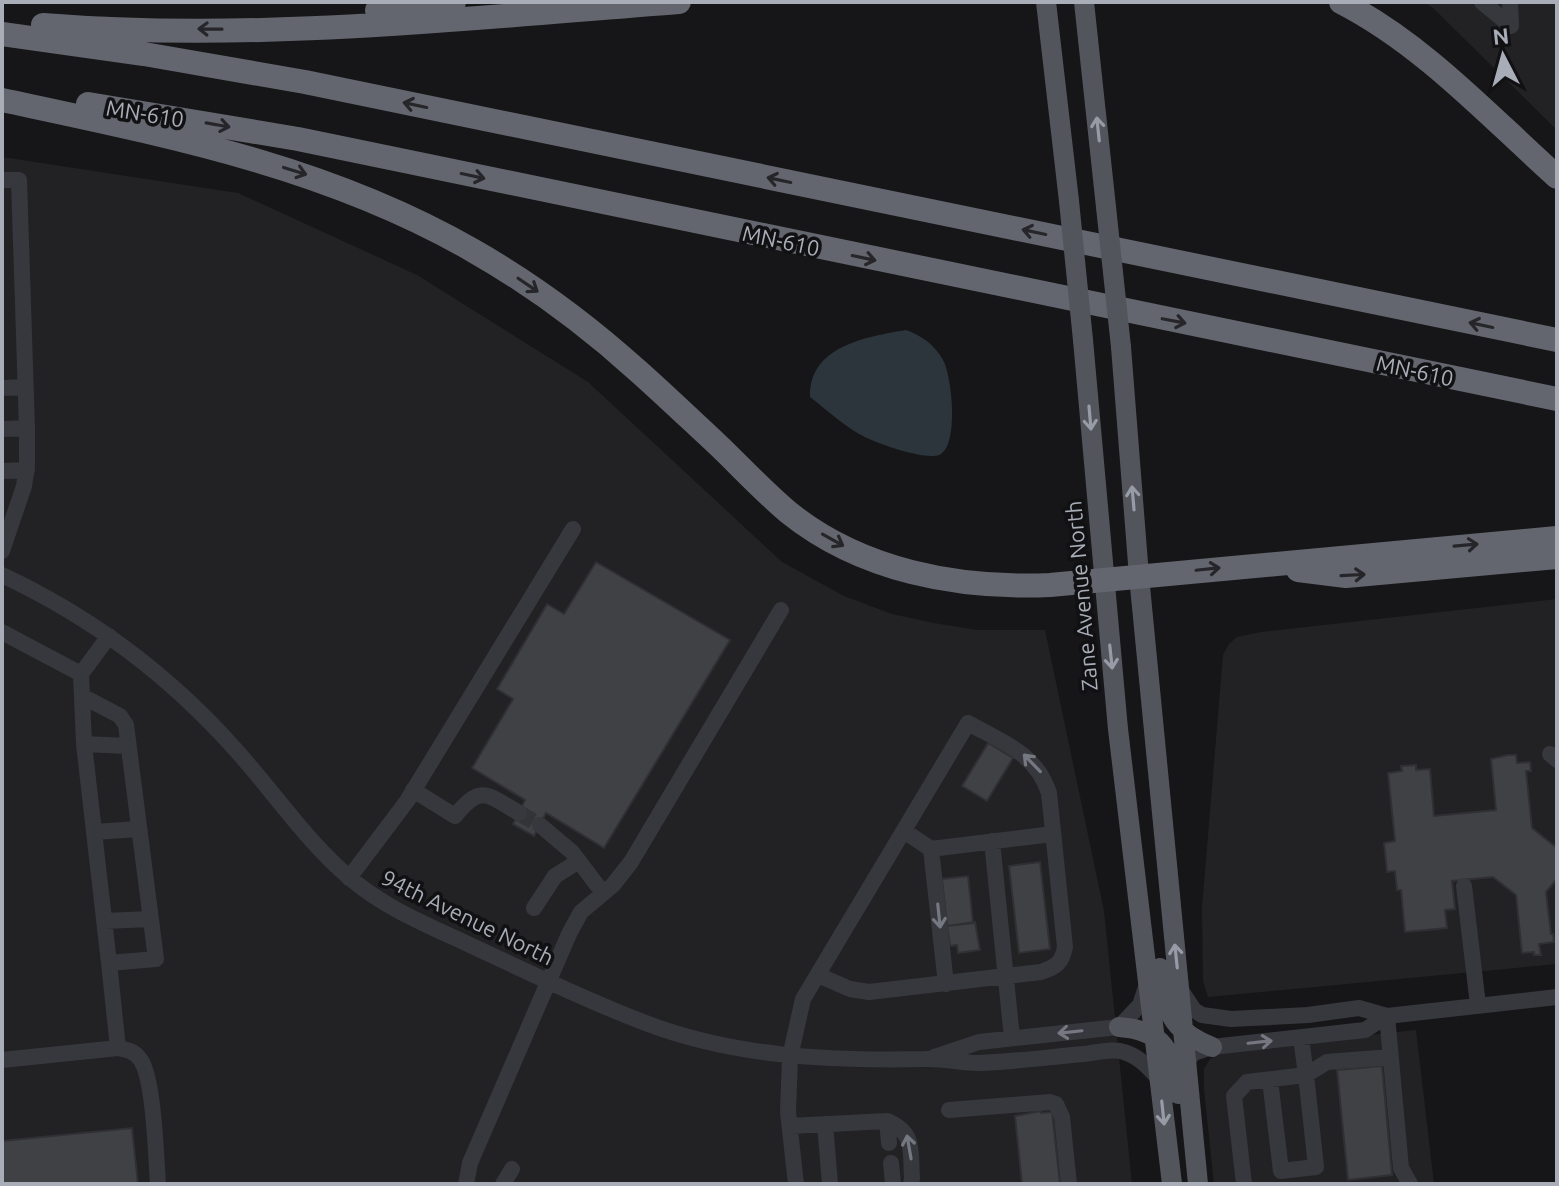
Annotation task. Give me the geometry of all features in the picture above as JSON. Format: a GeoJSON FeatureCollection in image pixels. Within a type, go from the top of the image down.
{"type":"FeatureCollection","features":[{"type":"Feature","properties":{"kind":"highway"},"geometry":{"type":"LineString","coordinates":[[266,30],[351,14],[454,2]]}},
{"type":"Feature","properties":{"kind":"highway"},"geometry":{"type":"LineString","coordinates":[[2,21],[107,28],[266,30],[368,26],[679,2]]}},
{"type":"Feature","properties":{"kind":"highway"},"geometry":{"type":"LineString","coordinates":[[1341,2],[1363,14],[1427,61],[1557,177]]}},
{"type":"Feature","properties":{"kind":"highway"},"geometry":{"type":"LineString","coordinates":[[2,34],[144,54],[305,82],[1557,340]]}},
{"type":"Feature","properties":{"kind":"highway","name":"MN-610"},"geometry":{"type":"LineString","coordinates":[[2,93],[108,107],[298,139],[1557,399]]}},
{"type":"Feature","properties":{"kind":"highway"},"geometry":{"type":"LineString","coordinates":[[2,100],[274,165],[345,188],[431,227],[504,268],[575,318],[638,371],[789,513],[859,553],[906,571],[982,585],[1029,586],[1557,538]]}},
{"type":"Feature","properties":{"kind":"highway"},"geometry":{"type":"LineString","coordinates":[[1276,563],[1324,575],[1346,576],[1557,557]]}},
{"type":"Feature","properties":{"kind":"main road","name":"Zane Avenue North"},"geometry":{"type":"LineString","coordinates":[[1046,2],[1083,340],[1119,736],[1172,1184]]}},
{"type":"Feature","properties":{"kind":"main road"},"geometry":{"type":"LineString","coordinates":[[1084,2],[1121,347],[1139,576],[1187,1061],[1196,1184]]}},
{"type":"Feature","properties":{"kind":"main road"},"geometry":{"type":"LineString","coordinates":[[1119,736],[1146,864],[1169,1014],[1184,1033],[1212,1047]]}},
{"type":"Feature","properties":{"kind":"main road"},"geometry":{"type":"LineString","coordinates":[[1119,1027],[1143,1031],[1155,1036],[1165,1046],[1178,1089],[1184,1147],[1196,1184]]}},
{"type":"Feature","properties":{"kind":"street"},"geometry":{"type":"LineString","coordinates":[[1482,2],[1511,26],[1510,2]]}},
{"type":"Feature","properties":{"kind":"street"},"geometry":{"type":"LineString","coordinates":[[2,180],[19,180],[27,428],[24,486],[2,551]]}},
{"type":"Feature","properties":{"kind":"street"},"geometry":{"type":"LineString","coordinates":[[2,388],[25,387]]}},
{"type":"Feature","properties":{"kind":"street"},"geometry":{"type":"LineString","coordinates":[[2,429],[27,428]]}},
{"type":"Feature","properties":{"kind":"street"},"geometry":{"type":"LineString","coordinates":[[2,471],[27,470]]}},
{"type":"Feature","properties":{"kind":"street"},"geometry":{"type":"LineString","coordinates":[[349,878],[413,790],[573,529]]}},
{"type":"Feature","properties":{"kind":"street","name":"94th Avenue North"},"geometry":{"type":"LineString","coordinates":[[2,575],[72,611],[180,691],[233,746],[313,842],[367,892],[405,915],[549,982],[644,1023],[688,1037],[790,1057],[886,1061],[928,1059],[976,1063],[1121,1051],[1144,1062],[1160,1080]]}},
{"type":"Feature","properties":{"kind":"street"},"geometry":{"type":"LineString","coordinates":[[466,1184],[470,1163],[581,912],[613,885],[631,862],[781,610]]}},
{"type":"Feature","properties":{"kind":"street"},"geometry":{"type":"LineString","coordinates":[[2,632],[81,674]]}},
{"type":"Feature","properties":{"kind":"street"},"geometry":{"type":"LineString","coordinates":[[109,636],[81,674],[84,744],[118,1048]]}},
{"type":"Feature","properties":{"kind":"street"},"geometry":{"type":"LineString","coordinates":[[82,696],[120,716],[126,725],[156,959],[109,963]]}},
{"type":"Feature","properties":{"kind":"street"},"geometry":{"type":"LineString","coordinates":[[796,1184],[790,1126],[790,1057],[803,999],[968,723],[1024,755],[1035,765],[1049,793],[1065,947],[1062,959],[1055,967],[1041,972],[869,992],[850,989],[818,975]]}},
{"type":"Feature","properties":{"kind":"street"},"geometry":{"type":"LineString","coordinates":[[84,744],[127,746]]}},
{"type":"Feature","properties":{"kind":"street"},"geometry":{"type":"LineString","coordinates":[[413,790],[455,816],[468,800],[482,795],[519,813]]}},
{"type":"Feature","properties":{"kind":"street"},"geometry":{"type":"LineString","coordinates":[[540,825],[559,839],[603,893]]}},
{"type":"Feature","properties":{"kind":"street"},"geometry":{"type":"LineString","coordinates":[[94,832],[138,829]]}},
{"type":"Feature","properties":{"kind":"street"},"geometry":{"type":"LineString","coordinates":[[904,831],[931,849],[1053,834]]}},
{"type":"Feature","properties":{"kind":"street"},"geometry":{"type":"LineString","coordinates":[[992,841],[1012,1038]]}},
{"type":"Feature","properties":{"kind":"street"},"geometry":{"type":"LineString","coordinates":[[931,849],[946,984]]}},
{"type":"Feature","properties":{"kind":"street"},"geometry":{"type":"LineString","coordinates":[[534,908],[555,876],[579,861]]}},
{"type":"Feature","properties":{"kind":"street"},"geometry":{"type":"LineString","coordinates":[[1464,886],[1478,1005]]}},
{"type":"Feature","properties":{"kind":"street"},"geometry":{"type":"LineString","coordinates":[[104,921],[150,919]]}},
{"type":"Feature","properties":{"kind":"street"},"geometry":{"type":"LineString","coordinates":[[1119,1027],[1140,1005],[1148,980]]}},
{"type":"Feature","properties":{"kind":"street"},"geometry":{"type":"LineString","coordinates":[[1180,989],[1194,1010],[1211,1017],[1308,1015],[1359,1008],[1387,1016],[1557,997]]}},
{"type":"Feature","properties":{"kind":"street"},"geometry":{"type":"LineString","coordinates":[[1187,1061],[1194,1053],[1212,1047],[1365,1030],[1387,1016]]}},
{"type":"Feature","properties":{"kind":"street"},"geometry":{"type":"LineString","coordinates":[[1387,1016],[1401,1168],[1410,1184]]}},
{"type":"Feature","properties":{"kind":"street","name":"94th Avenue North"},"geometry":{"type":"LineString","coordinates":[[928,1059],[979,1042],[1119,1027]]}},
{"type":"Feature","properties":{"kind":"street"},"geometry":{"type":"LineString","coordinates":[[1270,1080],[1281,1171],[1316,1167],[1301,1038]]}},
{"type":"Feature","properties":{"kind":"street"},"geometry":{"type":"LineString","coordinates":[[2,1060],[118,1048],[134,1051],[143,1062],[148,1081],[158,1184]]}},
{"type":"Feature","properties":{"kind":"street"},"geometry":{"type":"LineString","coordinates":[[1244,1184],[1234,1096],[1247,1082],[1306,1075],[1327,1062],[1390,1057]]}},
{"type":"Feature","properties":{"kind":"street"},"geometry":{"type":"LineString","coordinates":[[949,1110],[1056,1104],[1062,1117],[1069,1184]]}},
{"type":"Feature","properties":{"kind":"street"},"geometry":{"type":"LineString","coordinates":[[790,1126],[887,1121],[900,1126],[910,1138],[911,1184]]}},
{"type":"Feature","properties":{"kind":"street"},"geometry":{"type":"LineString","coordinates":[[887,1121],[889,1143]]}},
{"type":"Feature","properties":{"kind":"street"},"geometry":{"type":"LineString","coordinates":[[825,1124],[830,1184]]}},
{"type":"Feature","properties":{"kind":"street"},"geometry":{"type":"LineString","coordinates":[[891,1163],[893,1184]]}},
{"type":"Feature","properties":{"kind":"shaded area"},"geometry":{"type":"Polygon","coordinates":[[[1424,2],[1557,2],[1557,130],[1433,8],[1424,2]]]}},
{"type":"Feature","properties":{"kind":"shaded area"},"geometry":{"type":"Polygon","coordinates":[[[2,157],[238,193],[417,275],[588,382],[782,562],[844,596],[892,614],[934,623],[977,630],[1045,630],[1104,911],[1132,1184],[2,1184],[2,157]]]}},
{"type":"Feature","properties":{"kind":"shaded area"},"geometry":{"type":"Polygon","coordinates":[[[906,330],[936,349],[949,380],[952,409],[950,437],[947,447],[935,456],[904,451],[865,437],[810,397],[812,380],[829,355],[858,341],[906,330]]]}},
{"type":"Feature","properties":{"kind":"shaded area"},"geometry":{"type":"Polygon","coordinates":[[[1557,599],[1557,964],[1208,997],[1203,981],[1202,908],[1223,655],[1229,644],[1237,637],[1261,632],[1557,599]]]}},
{"type":"Feature","properties":{"kind":"shaded area"},"geometry":{"type":"Polygon","coordinates":[[[1416,1030],[1434,1184],[1214,1184],[1204,1090],[1204,1069],[1210,1059],[1227,1050],[1416,1030]]]}},
{"type":"Feature","properties":{"kind":"building"},"geometry":{"type":"Polygon","coordinates":[[[596,562],[730,640],[604,848],[546,813],[534,836],[513,824],[525,800],[472,768],[513,699],[497,689],[547,604],[564,614],[596,562]]]}},
{"type":"Feature","properties":{"kind":"building"},"geometry":{"type":"Polygon","coordinates":[[[988,743],[1013,758],[987,801],[962,786],[988,743]]]}},
{"type":"Feature","properties":{"kind":"building"},"geometry":{"type":"Polygon","coordinates":[[[1516,755],[1517,763],[1530,762],[1531,771],[1526,771],[1532,828],[1557,848],[1557,879],[1546,892],[1554,942],[1539,944],[1541,955],[1522,953],[1516,895],[1493,877],[1452,881],[1455,909],[1445,910],[1447,928],[1405,932],[1401,890],[1397,890],[1395,871],[1387,872],[1384,843],[1395,841],[1388,773],[1402,771],[1401,766],[1416,765],[1416,770],[1430,769],[1434,816],[1496,810],[1491,759],[1516,755]]]}},
{"type":"Feature","properties":{"kind":"building"},"geometry":{"type":"Polygon","coordinates":[[[1040,862],[1050,949],[1019,953],[1009,866],[1040,862]]]}},
{"type":"Feature","properties":{"kind":"building"},"geometry":{"type":"Polygon","coordinates":[[[968,876],[973,923],[947,926],[942,879],[968,876]]]}},
{"type":"Feature","properties":{"kind":"building"},"geometry":{"type":"Polygon","coordinates":[[[975,922],[980,950],[958,953],[957,945],[950,946],[947,926],[975,922]]]}},
{"type":"Feature","properties":{"kind":"building"},"geometry":{"type":"Polygon","coordinates":[[[1382,1066],[1392,1175],[1348,1180],[1337,1070],[1382,1066]]]}},
{"type":"Feature","properties":{"kind":"building"},"geometry":{"type":"Polygon","coordinates":[[[1052,1112],[1060,1184],[1022,1184],[1015,1116],[1052,1112]]]}},
{"type":"Feature","properties":{"kind":"building"},"geometry":{"type":"Polygon","coordinates":[[[132,1128],[138,1184],[2,1184],[2,1141],[132,1128]]]}},
{"type":"Feature","properties":{"kind":"tunnel"},"geometry":{"type":"LineString","coordinates":[[519,813],[540,825]]}}]}
